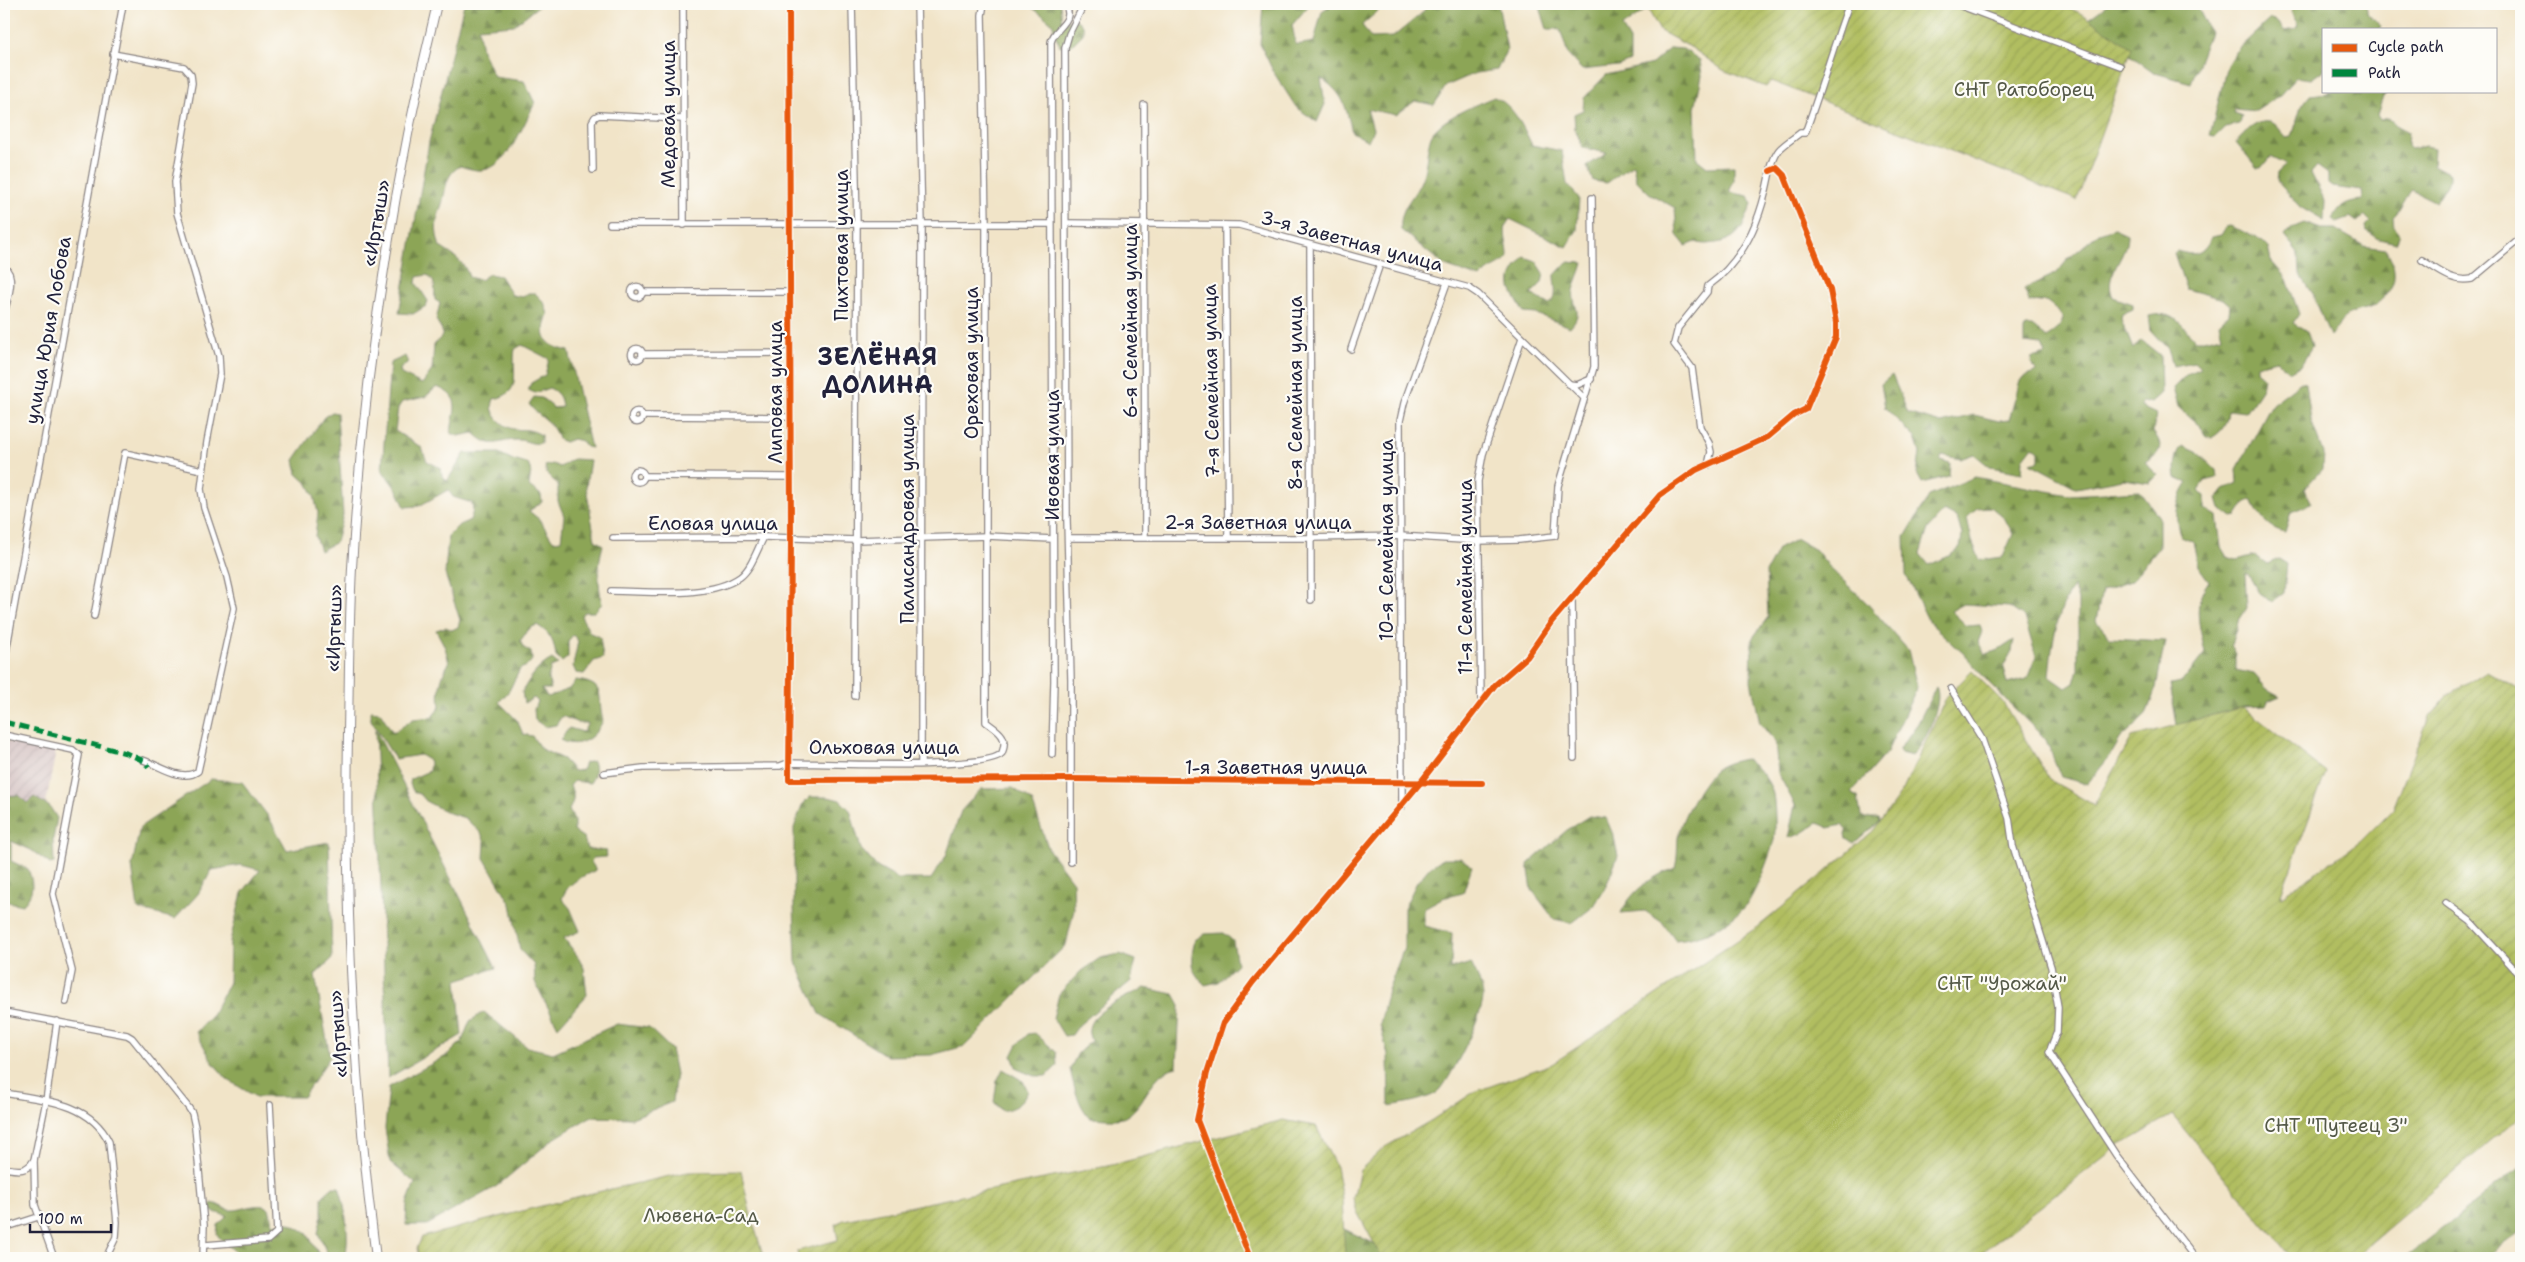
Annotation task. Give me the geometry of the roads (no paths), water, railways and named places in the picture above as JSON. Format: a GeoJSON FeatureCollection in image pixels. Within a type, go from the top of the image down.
{"type":"FeatureCollection","features":[{"type":"Feature","properties":{"kind":"highway","name":"«Иртыш»"},"geometry":{"type":"LineString","coordinates":[[376,1258],[361,1136],[348,910],[347,812],[352,569],[365,414],[379,304],[409,132],[437,4]]}},
{"type":"Feature","properties":{"kind":"street","name":"улица Юрия Лобова"},"geometry":{"type":"LineString","coordinates":[[4,662],[123,4]]}},
{"type":"Feature","properties":{"kind":"street","name":"Медовая улица"},"geometry":{"type":"LineString","coordinates":[[683,4],[682,119],[684,225]]}},
{"type":"Feature","properties":{"kind":"street","name":"Липовая улица"},"geometry":{"type":"LineString","coordinates":[[789,4],[789,417],[791,540],[789,780]]}},
{"type":"Feature","properties":{"kind":"street","name":"Пихтовая улица"},"geometry":{"type":"LineString","coordinates":[[852,4],[856,224],[855,696]]}},
{"type":"Feature","properties":{"kind":"street","name":"Палисандровая улица"},"geometry":{"type":"LineString","coordinates":[[917,4],[922,225],[923,538],[921,764]]}},
{"type":"Feature","properties":{"kind":"street","name":"Ореховая улица"},"geometry":{"type":"LineString","coordinates":[[984,4],[982,15],[986,225],[986,722]]}},
{"type":"Feature","properties":{"kind":"street","name":"Ивовая улица"},"geometry":{"type":"LineString","coordinates":[[1052,754],[1054,681],[1051,42],[1055,31],[1068,19],[1069,13],[1065,4]]}},
{"type":"Feature","properties":{"kind":"street","name":"Ивовая улица"},"geometry":{"type":"LineString","coordinates":[[1070,862],[1071,680],[1068,538],[1065,48],[1069,34],[1084,4]]}},
{"type":"Feature","properties":{"kind":"street"},"geometry":{"type":"LineString","coordinates":[[1708,465],[1709,443],[1700,427],[1692,368],[1674,344],[1674,335],[1707,292],[1708,286],[1718,279],[1750,240],[1760,212],[1770,171],[1779,150],[1800,133],[1804,133],[1824,82],[1828,57],[1849,4]]}},
{"type":"Feature","properties":{"kind":"street"},"geometry":{"type":"LineString","coordinates":[[1956,4],[2120,66]]}},
{"type":"Feature","properties":{"kind":"street"},"geometry":{"type":"LineString","coordinates":[[113,54],[184,67],[189,70],[191,75],[192,84],[175,182],[177,213],[216,340],[220,374],[202,470],[204,508],[234,608],[198,771],[193,775],[185,776],[143,760]]}},
{"type":"Feature","properties":{"kind":"street","name":"6-я Семейная улица"},"geometry":{"type":"LineString","coordinates":[[1144,105],[1145,537]]}},
{"type":"Feature","properties":{"kind":"street"},"geometry":{"type":"LineString","coordinates":[[593,170],[592,122],[594,117],[598,115],[682,119]]}},
{"type":"Feature","properties":{"kind":"street"},"geometry":{"type":"LineString","coordinates":[[1250,1258],[1197,1120],[1207,1073],[1223,1023],[1253,982],[1402,806],[1495,685],[1527,657],[1552,621],[1660,495],[1696,470],[1768,437],[1794,414],[1806,409],[1836,337],[1830,290],[1784,175],[1776,168],[1770,171]]}},
{"type":"Feature","properties":{"kind":"street"},"geometry":{"type":"LineString","coordinates":[[1584,398],[1591,379],[1595,357],[1592,198]]}},
{"type":"Feature","properties":{"kind":"street","name":"3-я Заветная улица"},"geometry":{"type":"LineString","coordinates":[[1067,223],[1239,225],[1469,288],[1478,294],[1584,398]]}},
{"type":"Feature","properties":{"kind":"street"},"geometry":{"type":"LineString","coordinates":[[610,224],[1052,224]]}},
{"type":"Feature","properties":{"kind":"street","name":"7-я Семейная улица"},"geometry":{"type":"LineString","coordinates":[[1224,225],[1228,537]]}},
{"type":"Feature","properties":{"kind":"street"},"geometry":{"type":"LineString","coordinates":[[2422,260],[2450,278],[2462,281],[2472,279],[2521,238]]}},
{"type":"Feature","properties":{"kind":"street","name":"8-я Семейная улица"},"geometry":{"type":"LineString","coordinates":[[1310,245],[1311,600]]}},
{"type":"Feature","properties":{"kind":"street"},"geometry":{"type":"LineString","coordinates":[[1351,349],[1380,264]]}},
{"type":"Feature","properties":{"kind":"street"},"geometry":{"type":"LineString","coordinates":[[4,267],[10,272],[10,285],[4,313]]}},
{"type":"Feature","properties":{"kind":"street","name":"10-я Семейная улица"},"geometry":{"type":"LineString","coordinates":[[1402,806],[1400,421],[1447,282]]}},
{"type":"Feature","properties":{"kind":"street"},"geometry":{"type":"LineString","coordinates":[[643,292],[789,292]]}},
{"type":"Feature","properties":{"kind":"street","name":"11-я Семейная улица"},"geometry":{"type":"LineString","coordinates":[[1481,703],[1478,481],[1481,462],[1522,338]]}},
{"type":"Feature","properties":{"kind":"street"},"geometry":{"type":"LineString","coordinates":[[642,354],[789,354]]}},
{"type":"Feature","properties":{"kind":"street"},"geometry":{"type":"LineString","coordinates":[[1569,384],[1577,385],[1591,379]]}},
{"type":"Feature","properties":{"kind":"street","name":"2-я Заветная улица"},"geometry":{"type":"LineString","coordinates":[[1068,538],[1400,536],[1478,541],[1519,540],[1555,536],[1558,486],[1584,398]]}},
{"type":"Feature","properties":{"kind":"street"},"geometry":{"type":"LineString","coordinates":[[643,416],[789,417]]}},
{"type":"Feature","properties":{"kind":"street"},"geometry":{"type":"LineString","coordinates":[[94,616],[125,453],[202,470]]}},
{"type":"Feature","properties":{"kind":"street"},"geometry":{"type":"LineString","coordinates":[[644,476],[790,477]]}},
{"type":"Feature","properties":{"kind":"street","name":"Еловая улица"},"geometry":{"type":"LineString","coordinates":[[613,538],[764,537],[791,540],[856,540],[987,536],[1052,539]]}},
{"type":"Feature","properties":{"kind":"street"},"geometry":{"type":"LineString","coordinates":[[612,591],[685,591],[718,586],[740,577],[747,570],[764,537]]}},
{"type":"Feature","properties":{"kind":"street"},"geometry":{"type":"LineString","coordinates":[[1572,598],[1574,758]]}},
{"type":"Feature","properties":{"kind":"street"},"geometry":{"type":"LineString","coordinates":[[1951,689],[1982,739],[2009,818],[2013,846],[2051,967],[2058,1007],[2057,1032],[2049,1052],[2116,1155],[2195,1258]]}},
{"type":"Feature","properties":{"kind":"street","name":"Ольховая улица"},"geometry":{"type":"LineString","coordinates":[[604,773],[643,768],[780,766],[788,763],[921,764],[975,761],[999,757],[1004,748],[1004,736],[986,722]]}},
{"type":"Feature","properties":{"kind":"street"},"geometry":{"type":"LineString","coordinates":[[4,735],[73,750],[79,755],[53,894],[72,971],[66,1002]]}},
{"type":"Feature","properties":{"kind":"street","name":"1-я Заветная улица"},"geometry":{"type":"LineString","coordinates":[[789,780],[1069,779],[1482,784]]}},
{"type":"Feature","properties":{"kind":"street"},"geometry":{"type":"LineString","coordinates":[[2446,903],[2470,921],[2521,976]]}},
{"type":"Feature","properties":{"kind":"street"},"geometry":{"type":"LineString","coordinates":[[4,1012],[57,1021],[132,1038],[188,1107],[192,1113],[195,1127],[205,1244],[203,1258]]}},
{"type":"Feature","properties":{"kind":"street"},"geometry":{"type":"LineString","coordinates":[[54,1258],[35,1205],[34,1160],[46,1101],[57,1021]]}},
{"type":"Feature","properties":{"kind":"street"},"geometry":{"type":"LineString","coordinates":[[4,1093],[46,1101],[82,1111],[104,1131],[109,1142],[117,1222],[116,1236],[106,1258]]}},
{"type":"Feature","properties":{"kind":"street"},"geometry":{"type":"LineString","coordinates":[[205,1244],[268,1240],[277,1232],[270,1105]]}},
{"type":"Feature","properties":{"kind":"street"},"geometry":{"type":"LineString","coordinates":[[4,1168],[24,1170],[30,1167],[34,1160]]}},
{"type":"Feature","properties":{"kind":"street"},"geometry":{"type":"LineString","coordinates":[[4,1228],[38,1217]]}},
{"type":"Feature","properties":{"kind":"district","name":"ЗЕЛЁНАЯ ДОЛИНА"},"geometry":{"type":"Point","coordinates":[878,371]}},
{"type":"Feature","properties":{"kind":"park label","name":"СНТ Ратоборец"},"geometry":{"type":"Point","coordinates":[2024,89]}},
{"type":"Feature","properties":{"kind":"park label","name":"СНТ \"Урожай\""},"geometry":{"type":"Point","coordinates":[2002,983]}},
{"type":"Feature","properties":{"kind":"park label","name":"СНТ \"Путеец 3\""},"geometry":{"type":"Point","coordinates":[2336,1125]}},
{"type":"Feature","properties":{"kind":"park label","name":"Лювена-Сад"},"geometry":{"type":"Point","coordinates":[701,1215]}}]}
